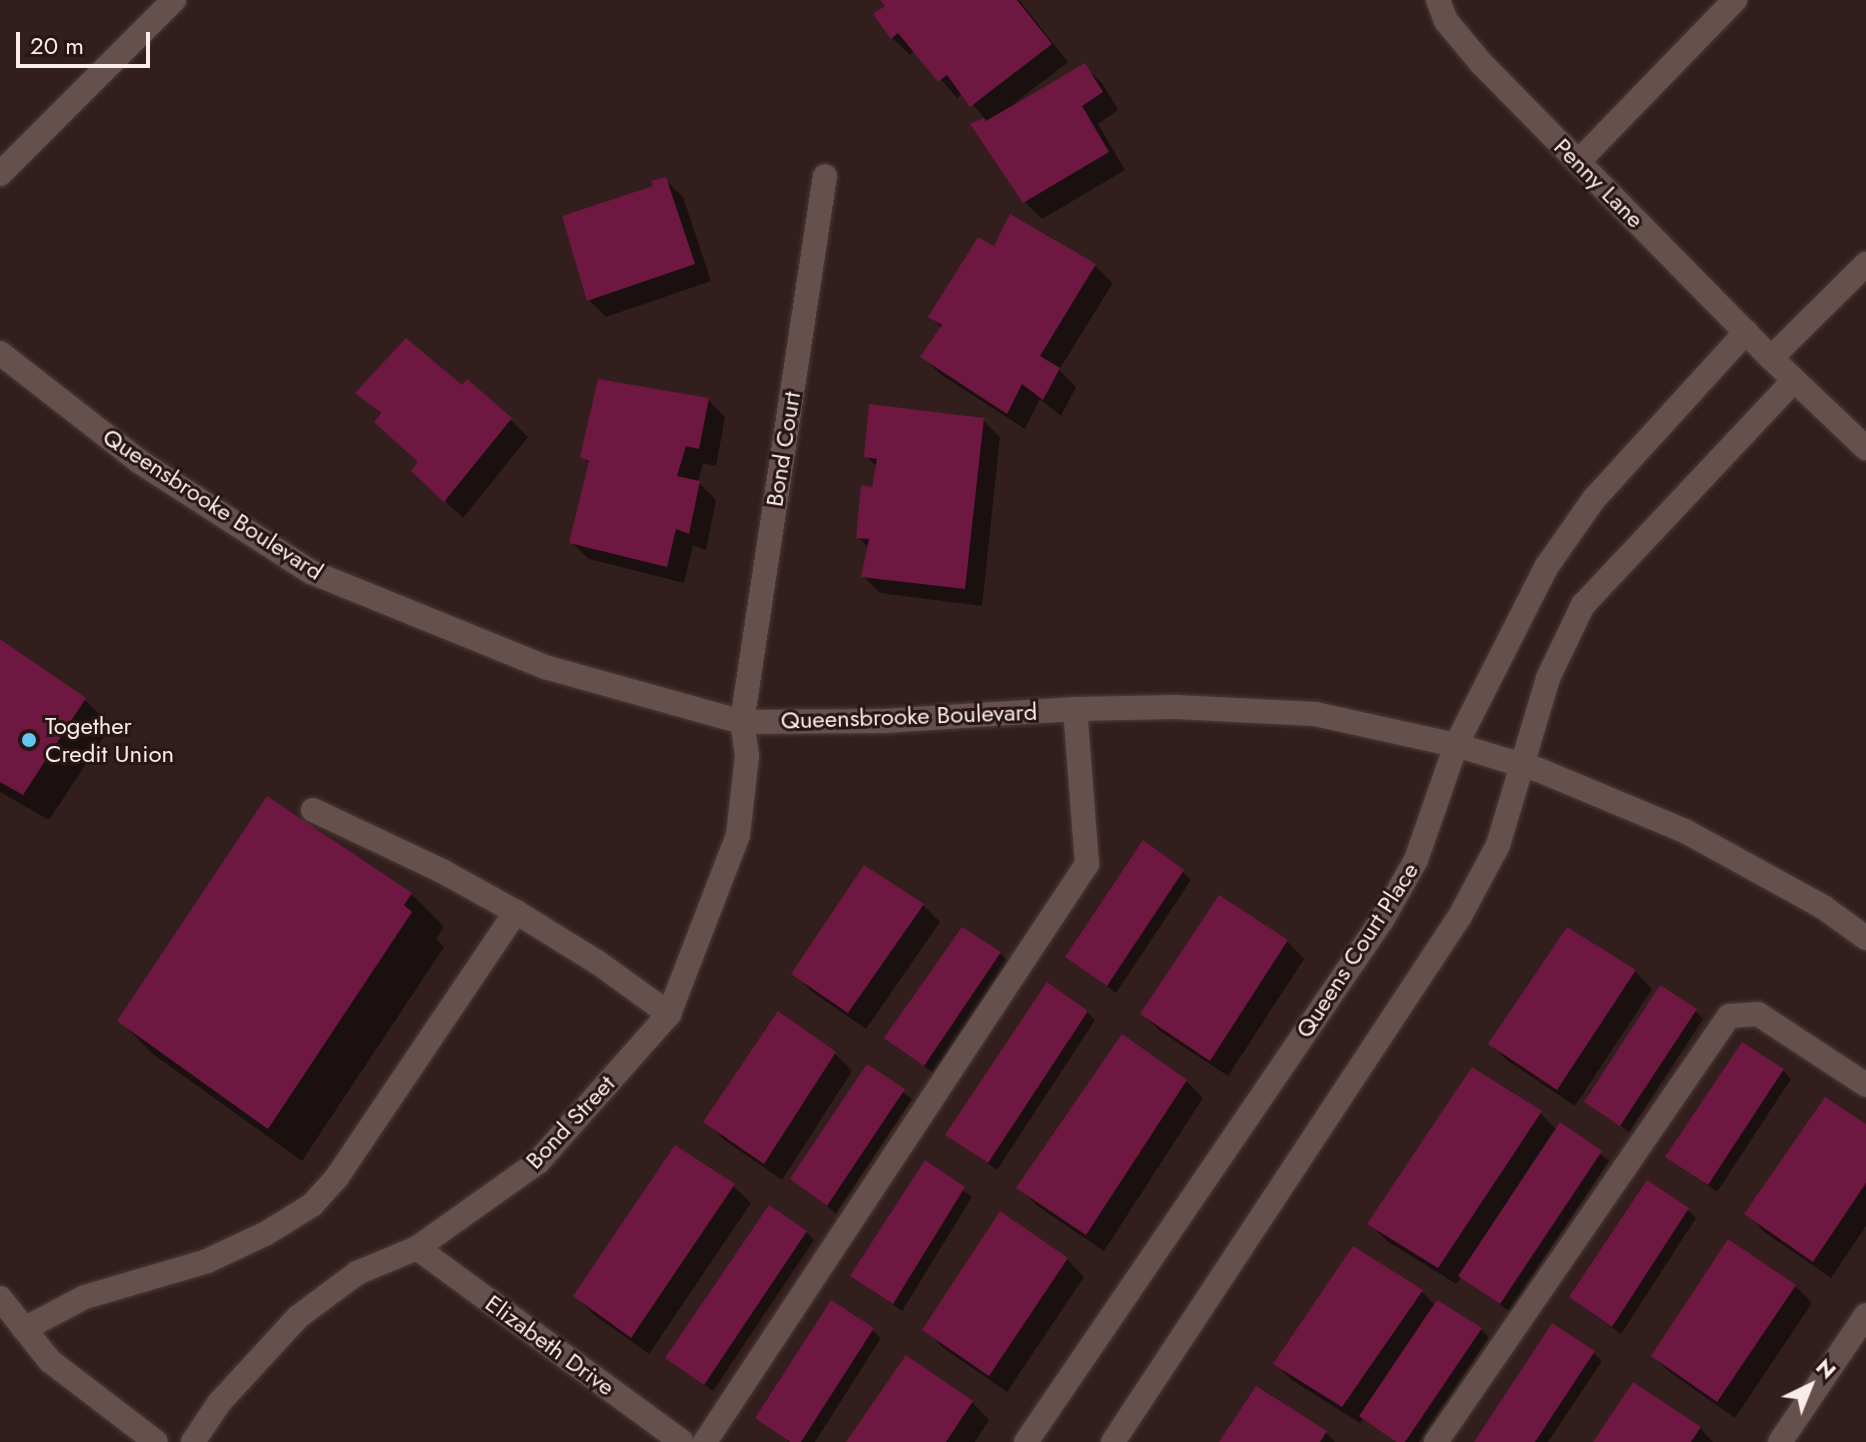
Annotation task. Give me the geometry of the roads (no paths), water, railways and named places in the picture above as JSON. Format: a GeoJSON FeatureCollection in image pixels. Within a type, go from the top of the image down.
{"type":"FeatureCollection","features":[{"type":"Feature","properties":{"kind":"street"},"geometry":{"type":"LineString","coordinates":[[0,174],[174,0]]}},
{"type":"Feature","properties":{"kind":"street","name":"Penny Lane"},"geometry":{"type":"LineString","coordinates":[[1438,0],[1446,21],[1481,63],[1771,358],[1866,448]]}},
{"type":"Feature","properties":{"kind":"street"},"geometry":{"type":"LineString","coordinates":[[1578,162],[1735,0]]}},
{"type":"Feature","properties":{"kind":"street","name":"Bond Court"},"geometry":{"type":"LineString","coordinates":[[742,722],[825,176]]}},
{"type":"Feature","properties":{"kind":"street"},"geometry":{"type":"LineString","coordinates":[[1771,358],[1866,264]]}},
{"type":"Feature","properties":{"kind":"street","name":"Queens Court Place"},"geometry":{"type":"LineString","coordinates":[[1026,1442],[1382,920],[1416,860],[1456,745],[1547,566],[1594,499],[1746,332]]}},
{"type":"Feature","properties":{"kind":"street","name":"Queensbrooke Boulevard"},"geometry":{"type":"LineString","coordinates":[[0,353],[140,462],[311,572],[545,667],[742,722],[884,721],[1075,709],[1176,707],[1315,714],[1456,745],[1523,766],[1685,831],[1823,907],[1866,938]]}},
{"type":"Feature","properties":{"kind":"street"},"geometry":{"type":"LineString","coordinates":[[1113,1442],[1460,916],[1498,845],[1548,678],[1583,605],[1794,380]]}},
{"type":"Feature","properties":{"kind":"street"},"geometry":{"type":"LineString","coordinates":[[705,1442],[1087,864],[1075,709]]}},
{"type":"Feature","properties":{"kind":"street","name":"Bond Street"},"geometry":{"type":"LineString","coordinates":[[193,1442],[219,1403],[298,1317],[357,1273],[417,1248],[538,1162],[669,1014],[738,835],[747,756],[742,722]]}},
{"type":"Feature","properties":{"kind":"street"},"geometry":{"type":"LineString","coordinates":[[313,810],[442,871],[516,912],[597,962],[669,1014]]}},
{"type":"Feature","properties":{"kind":"street"},"geometry":{"type":"LineString","coordinates":[[24,1329],[85,1297],[207,1261],[265,1234],[312,1205],[337,1177],[516,912]]}},
{"type":"Feature","properties":{"kind":"street"},"geometry":{"type":"LineString","coordinates":[[1436,1442],[1729,1016],[1758,1014],[1866,1085]]}},
{"type":"Feature","properties":{"kind":"street","name":"Elizabeth Drive"},"geometry":{"type":"LineString","coordinates":[[417,1248],[682,1442]]}},
{"type":"Feature","properties":{"kind":"street"},"geometry":{"type":"LineString","coordinates":[[0,1298],[50,1361],[156,1442]]}},
{"type":"Feature","properties":{"kind":"street"},"geometry":{"type":"LineString","coordinates":[[1780,1442],[1866,1315]]}},
{"type":"Feature","properties":{"kind":"place","name":"Together Credit Union"},"geometry":{"type":"Point","coordinates":[29,740]}}]}
